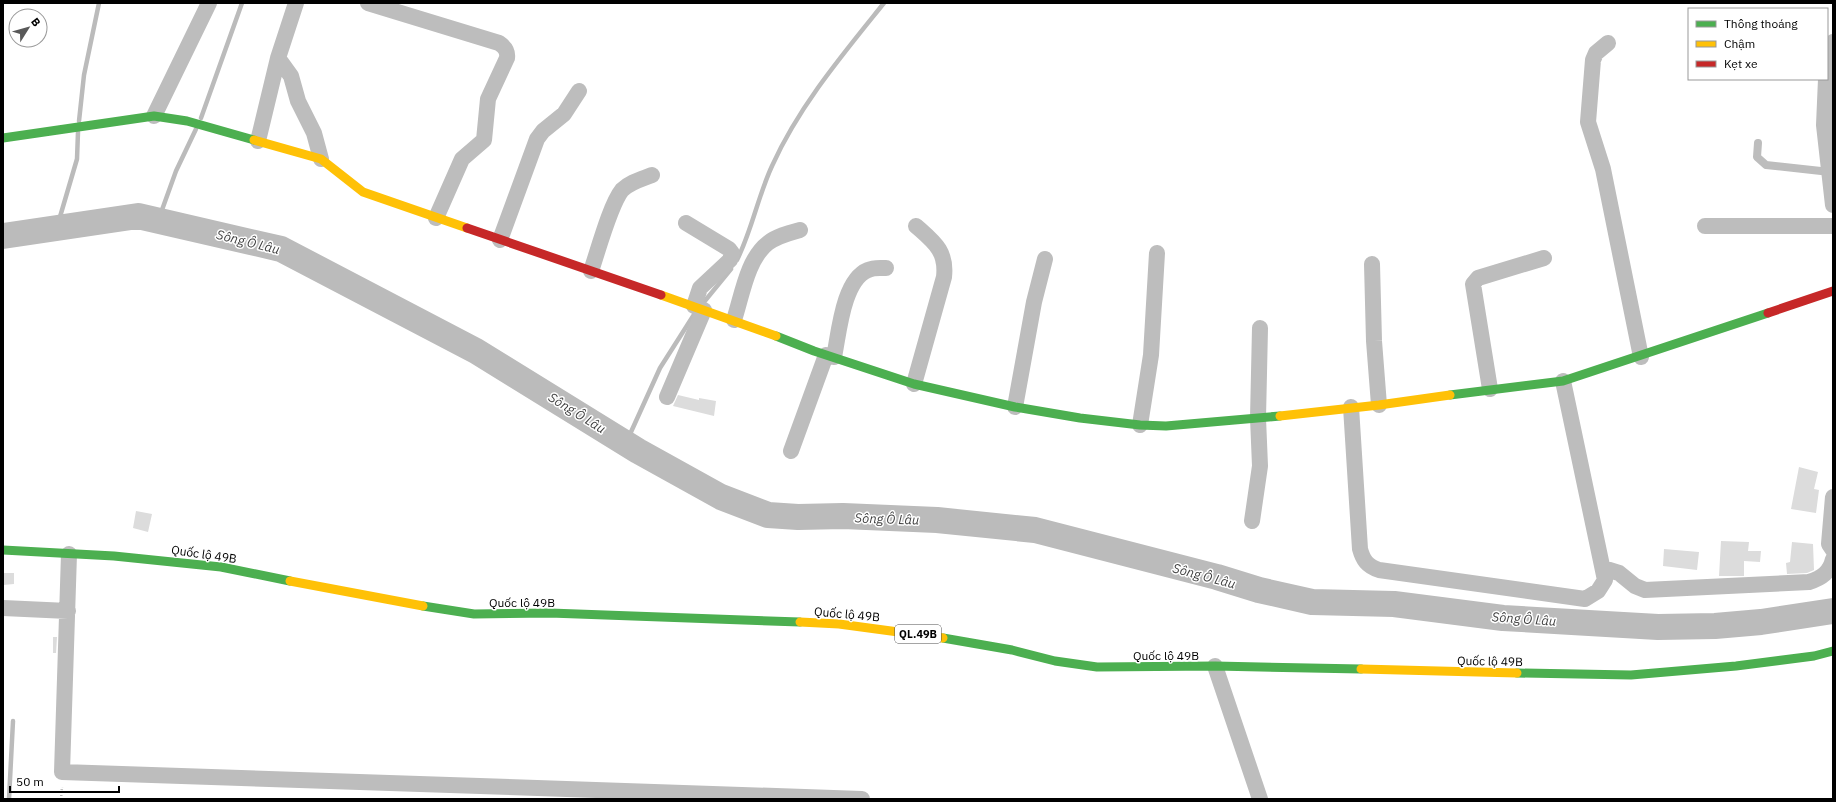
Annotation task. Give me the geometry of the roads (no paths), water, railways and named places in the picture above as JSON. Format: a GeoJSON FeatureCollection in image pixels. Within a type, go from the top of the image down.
{"type":"FeatureCollection","features":[{"type":"Feature","properties":{"kind":"street"},"geometry":{"type":"LineString","coordinates":[[154,116],[209,3]]}},
{"type":"Feature","properties":{"kind":"street"},"geometry":{"type":"LineString","coordinates":[[258,141],[278,58],[296,3]]}},
{"type":"Feature","properties":{"kind":"street"},"geometry":{"type":"LineString","coordinates":[[368,3],[499,43],[506,49],[507,58],[488,99],[484,140],[462,159],[436,218]]}},
{"type":"Feature","properties":{"kind":"street"},"geometry":{"type":"LineString","coordinates":[[1608,43],[1596,53],[1593,60],[1588,122],[1603,169],[1641,356]]}},
{"type":"Feature","properties":{"kind":"street"},"geometry":{"type":"LineString","coordinates":[[1828,65],[1832,43]]}},
{"type":"Feature","properties":{"kind":"street"},"geometry":{"type":"LineString","coordinates":[[278,58],[291,76],[298,101],[314,134],[321,159]]}},
{"type":"Feature","properties":{"kind":"street"},"geometry":{"type":"LineString","coordinates":[[1826,80],[1824,125],[1833,205]]}},
{"type":"Feature","properties":{"kind":"street"},"geometry":{"type":"LineString","coordinates":[[500,240],[537,139],[543,131],[564,114],[579,91]]}},
{"type":"Feature","properties":{"kind":"street"},"geometry":{"type":"LineString","coordinates":[[3,138],[154,116],[209,126],[321,159],[363,192],[734,320],[830,356],[914,384],[1015,407],[1080,418],[1140,425],[1166,426],[1258,418],[1379,405],[1490,389],[1563,381],[1833,291]]}},
{"type":"Feature","properties":{"kind":"street"},"geometry":{"type":"LineString","coordinates":[[591,271],[616,201],[623,190],[634,182],[652,175]]}},
{"type":"Feature","properties":{"kind":"street"},"geometry":{"type":"LineString","coordinates":[[666,397],[699,308],[700,288],[730,260],[732,253],[730,249],[686,223]]}},
{"type":"Feature","properties":{"kind":"street"},"geometry":{"type":"LineString","coordinates":[[914,384],[944,277],[945,268],[941,251],[935,243],[916,226]]}},
{"type":"Feature","properties":{"kind":"street"},"geometry":{"type":"LineString","coordinates":[[1705,226],[1833,226]]}},
{"type":"Feature","properties":{"kind":"street"},"geometry":{"type":"LineString","coordinates":[[734,320],[750,268],[758,253],[768,243],[783,235],[800,230]]}},
{"type":"Feature","properties":{"kind":"street"},"geometry":{"type":"LineString","coordinates":[[1140,425],[1151,354],[1157,253]]}},
{"type":"Feature","properties":{"kind":"street"},"geometry":{"type":"LineString","coordinates":[[1490,389],[1473,284],[1478,278],[1544,258]]}},
{"type":"Feature","properties":{"kind":"street"},"geometry":{"type":"LineString","coordinates":[[1015,407],[1034,302],[1045,259]]}},
{"type":"Feature","properties":{"kind":"street"},"geometry":{"type":"LineString","coordinates":[[1372,264],[1374,341],[1379,405]]}},
{"type":"Feature","properties":{"kind":"street"},"geometry":{"type":"LineString","coordinates":[[791,451],[830,356],[851,285],[866,270],[886,268]]}},
{"type":"Feature","properties":{"kind":"street"},"geometry":{"type":"LineString","coordinates":[[1252,521],[1260,466],[1258,418],[1260,328]]}},
{"type":"Feature","properties":{"kind":"street"},"geometry":{"type":"LineString","coordinates":[[1351,407],[1360,549],[1363,558],[1373,568],[1585,599],[1592,596],[1603,586],[1605,580],[1563,381]]}},
{"type":"Feature","properties":{"kind":"street"},"geometry":{"type":"LineString","coordinates":[[1833,497],[1829,544],[1833,550]]}},
{"type":"Feature","properties":{"kind":"street","name":"Quốc lộ 49B"},"geometry":{"type":"LineString","coordinates":[[3,550],[114,556],[221,568],[393,601],[474,614],[550,613],[728,618],[838,624],[928,635],[1012,650],[1055,661],[1097,667],[1214,666],[1631,675],[1736,666],[1814,656],[1833,651]]}},
{"type":"Feature","properties":{"kind":"street"},"geometry":{"type":"LineString","coordinates":[[70,554],[62,772],[862,799]]}},
{"type":"Feature","properties":{"kind":"street"},"geometry":{"type":"LineString","coordinates":[[1603,568],[1620,572],[1635,586],[1645,590],[1809,582],[1822,577],[1827,572],[1833,559]]}},
{"type":"Feature","properties":{"kind":"street"},"geometry":{"type":"LineString","coordinates":[[3,608],[68,611]]}},
{"type":"Feature","properties":{"kind":"street"},"geometry":{"type":"LineString","coordinates":[[1214,666],[1260,799]]}},
{"type":"Feature","properties":{"kind":"lane"},"geometry":{"type":"LineString","coordinates":[[1758,143],[1757,157],[1766,165],[1830,172]]}},
{"type":"Feature","properties":{"kind":"waterway"},"geometry":{"type":"LineString","coordinates":[[79,121],[84,75],[99,3]]}},
{"type":"Feature","properties":{"kind":"waterway"},"geometry":{"type":"LineString","coordinates":[[201,118],[242,3]]}},
{"type":"Feature","properties":{"kind":"waterway"},"geometry":{"type":"LineString","coordinates":[[737,260],[747,237],[767,177],[795,122],[823,81],[884,3]]}},
{"type":"Feature","properties":{"kind":"waterway"},"geometry":{"type":"LineString","coordinates":[[158,221],[176,171],[196,129]]}},
{"type":"Feature","properties":{"kind":"waterway"},"geometry":{"type":"LineString","coordinates":[[57,227],[77,159],[78,132]]}},
{"type":"Feature","properties":{"kind":"waterway","name":"Sông Ô Lâu"},"geometry":{"type":"LineString","coordinates":[[3,236],[138,216],[281,249],[476,351],[638,451],[721,497],[768,515],[798,517],[843,516],[937,520],[1035,530],[1217,577],[1259,590],[1312,602],[1394,604],[1503,618],[1658,627],[1715,626],[1761,622],[1833,611]]}},
{"type":"Feature","properties":{"kind":"waterway"},"geometry":{"type":"LineString","coordinates":[[704,302],[731,269]]}},
{"type":"Feature","properties":{"kind":"waterway"},"geometry":{"type":"LineString","coordinates":[[626,443],[660,368],[695,313]]}},
{"type":"Feature","properties":{"kind":"waterway"},"geometry":{"type":"LineString","coordinates":[[9,799],[13,721]]}}]}
